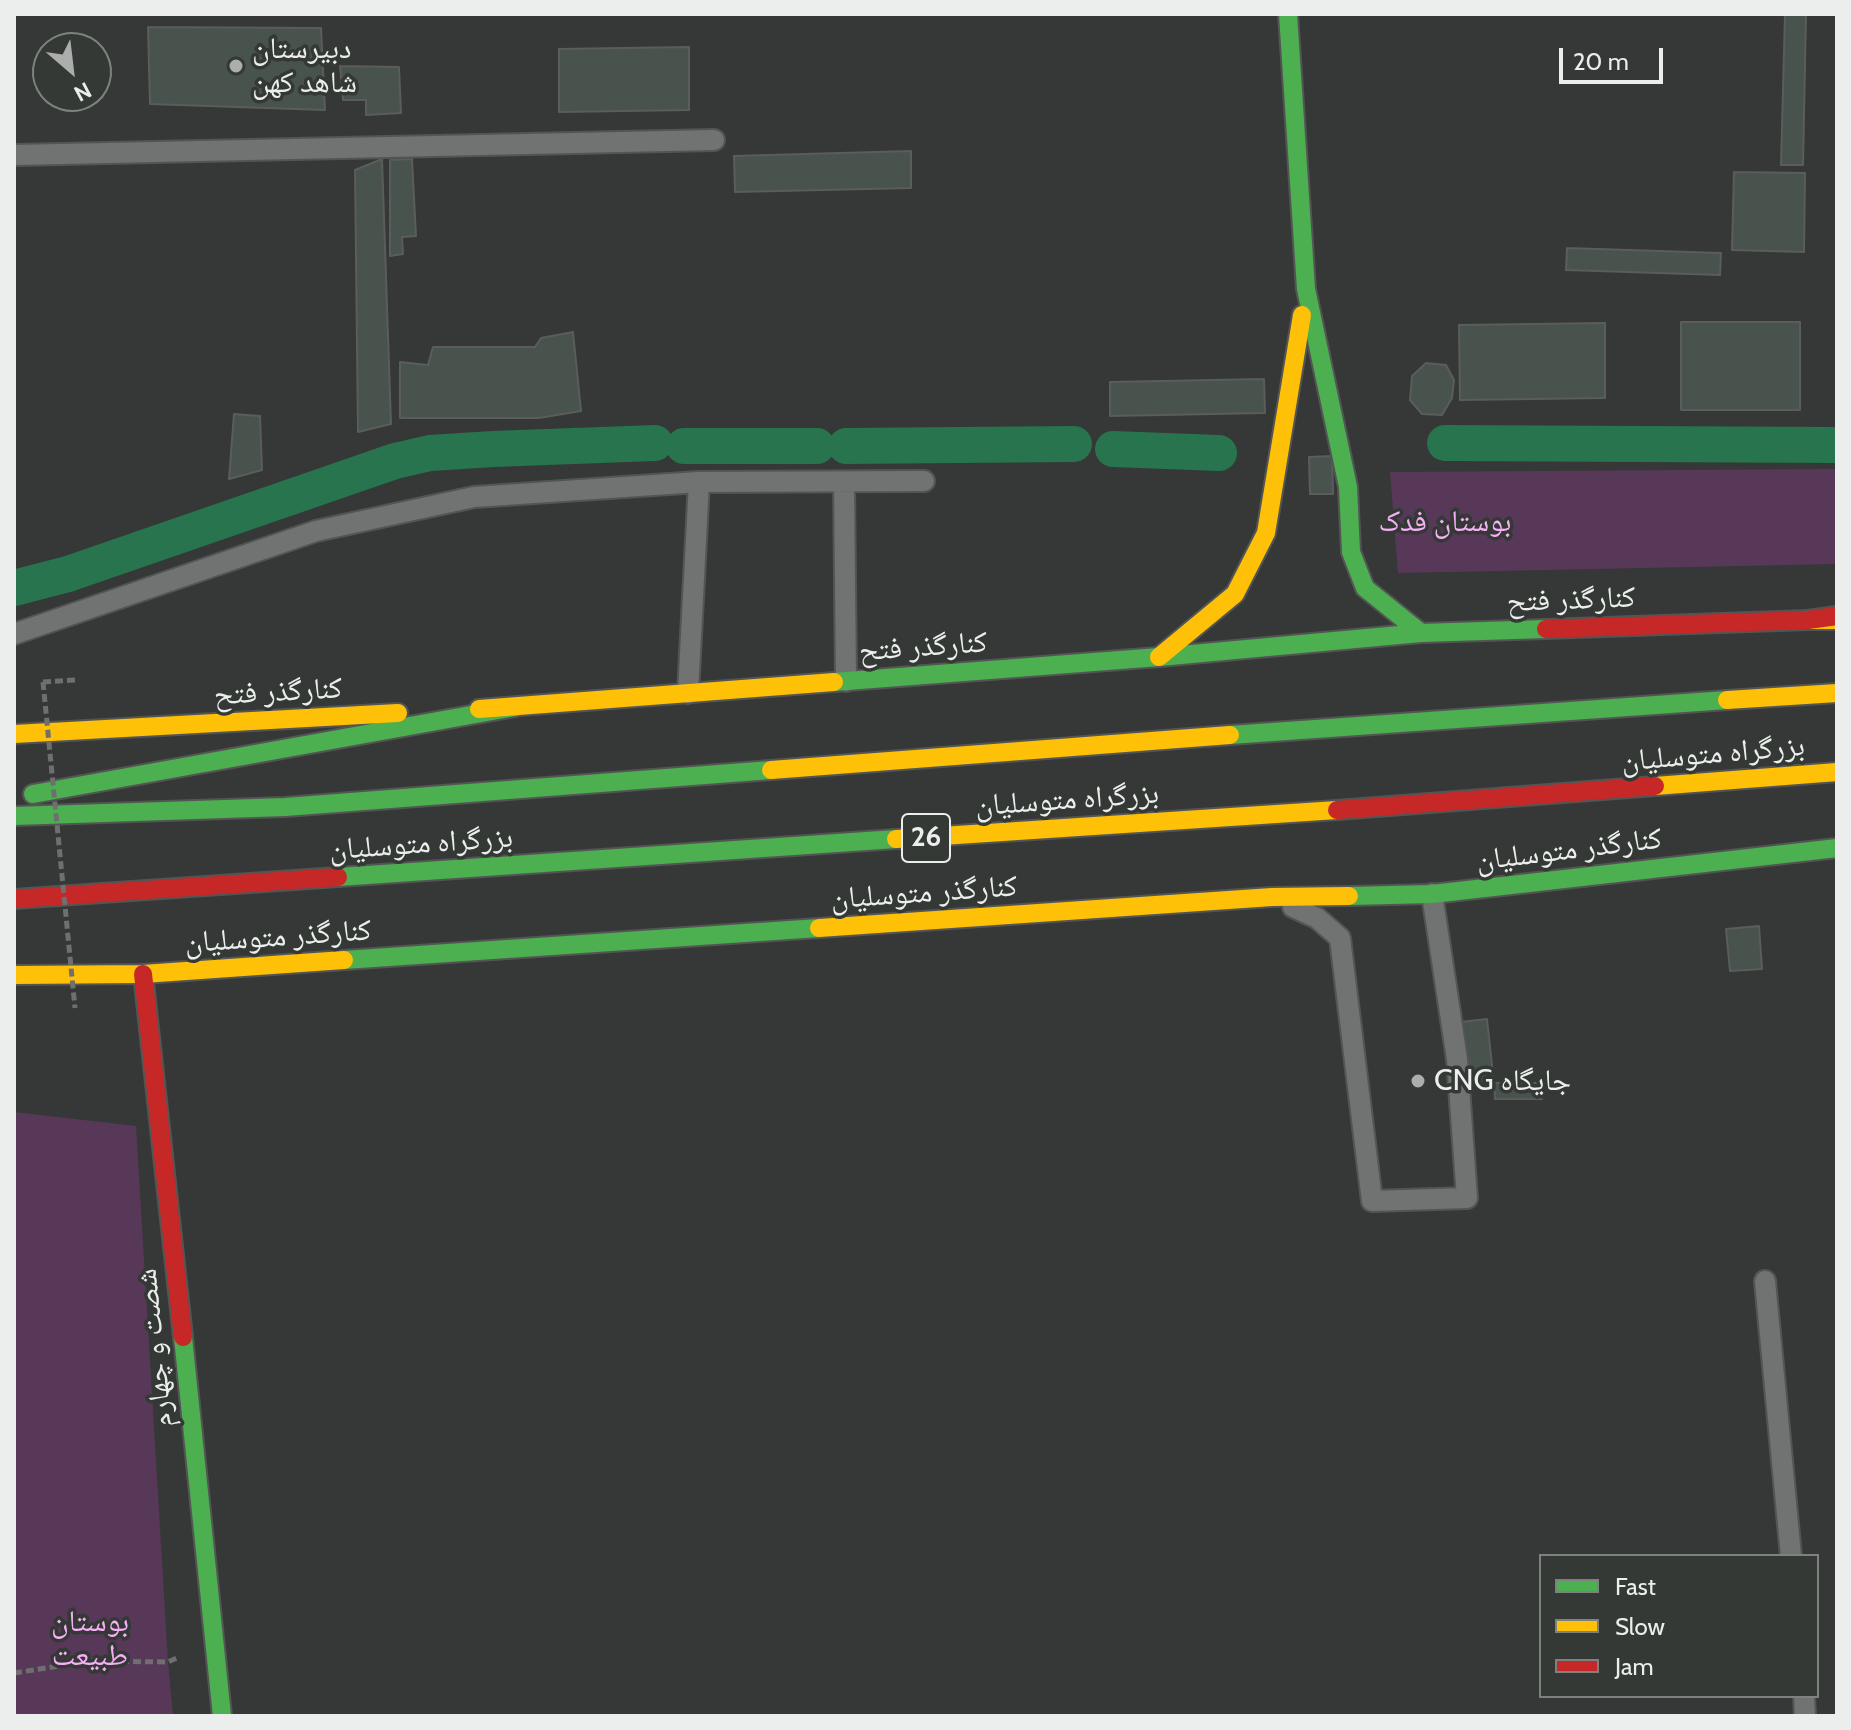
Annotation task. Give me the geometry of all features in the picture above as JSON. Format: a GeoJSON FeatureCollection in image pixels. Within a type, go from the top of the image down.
{"type":"FeatureCollection","features":[{"type":"Feature","properties":{"kind":"main road"},"geometry":{"type":"LineString","coordinates":[[1288,14],[1306,289],[1348,487],[1351,552],[1365,588],[1421,633]]}},
{"type":"Feature","properties":{"kind":"main road"},"geometry":{"type":"LineString","coordinates":[[1159,657],[1235,594],[1266,533],[1306,289]]}},
{"type":"Feature","properties":{"kind":"main road","name":"کنارگذر فتح"},"geometry":{"type":"LineString","coordinates":[[14,734],[515,707],[1159,657],[1421,633],[1837,618]]}},
{"type":"Feature","properties":{"kind":"main road","name":"بزرگراه متوسلیان"},"geometry":{"type":"LineString","coordinates":[[14,816],[285,807],[1400,722],[1837,693]]}},
{"type":"Feature","properties":{"kind":"main road"},"geometry":{"type":"LineString","coordinates":[[14,798],[515,707]]}},
{"type":"Feature","properties":{"kind":"main road","name":"بزرگراه متوسلیان"},"geometry":{"type":"LineString","coordinates":[[14,899],[1509,798],[1837,772]]}},
{"type":"Feature","properties":{"kind":"main road","name":"کنارگذر متوسلیان"},"geometry":{"type":"LineString","coordinates":[[14,975],[143,974],[1272,897],[1432,894],[1837,848]]}},
{"type":"Feature","properties":{"kind":"main road","name":"شصت و چهارم"},"geometry":{"type":"LineString","coordinates":[[143,974],[222,1716]]}},
{"type":"Feature","properties":{"kind":"lane"},"geometry":{"type":"LineString","coordinates":[[14,155],[714,140]]}},
{"type":"Feature","properties":{"kind":"lane"},"geometry":{"type":"LineString","coordinates":[[14,634],[316,531],[474,497],[699,482],[924,481]]}},
{"type":"Feature","properties":{"kind":"lane"},"geometry":{"type":"LineString","coordinates":[[688,693],[699,482]]}},
{"type":"Feature","properties":{"kind":"lane"},"geometry":{"type":"LineString","coordinates":[[844,482],[846,681]]}},
{"type":"Feature","properties":{"kind":"lane"},"geometry":{"type":"LineString","coordinates":[[1272,897],[1317,918],[1340,938],[1372,1201],[1467,1198],[1457,1059],[1432,894]]}},
{"type":"Feature","properties":{"kind":"lane"},"geometry":{"type":"LineString","coordinates":[[1765,1281],[1791,1554]]}},
{"type":"Feature","properties":{"kind":"path"},"geometry":{"type":"LineString","coordinates":[[75,1008],[43,682],[76,680]]}},
{"type":"Feature","properties":{"kind":"path"},"geometry":{"type":"LineString","coordinates":[[14,1673],[91,1661],[168,1662],[216,1642]]}},
{"type":"Feature","properties":{"kind":"green space","name":"بوستان فدک"},"geometry":{"type":"Polygon","coordinates":[[[1837,469],[1837,564],[1398,573],[1390,472],[1837,469]]]}},
{"type":"Feature","properties":{"kind":"green space","name":"بوستان طبیعت"},"geometry":{"type":"Polygon","coordinates":[[[14,1112],[136,1126],[173,1716],[14,1716],[14,1112]]]}},
{"type":"Feature","properties":{"kind":"building"},"geometry":{"type":"Polygon","coordinates":[[[1785,14],[1806,14],[1803,165],[1781,165],[1785,14]]]}},
{"type":"Feature","properties":{"kind":"building","name":"دبیرستان شاهد کهن"},"geometry":{"type":"Polygon","coordinates":[[[148,27],[321,28],[325,110],[150,104],[148,27]]]}},
{"type":"Feature","properties":{"kind":"building"},"geometry":{"type":"Polygon","coordinates":[[[689,47],[689,110],[559,112],[559,49],[689,47]]]}},
{"type":"Feature","properties":{"kind":"building"},"geometry":{"type":"Polygon","coordinates":[[[340,66],[399,67],[401,113],[366,115],[366,100],[343,100],[340,66]]]}},
{"type":"Feature","properties":{"kind":"building"},"geometry":{"type":"Polygon","coordinates":[[[911,151],[911,188],[735,192],[734,156],[911,151]]]}},
{"type":"Feature","properties":{"kind":"building"},"geometry":{"type":"Polygon","coordinates":[[[382,159],[391,424],[358,432],[355,170],[382,159]]]}},
{"type":"Feature","properties":{"kind":"building"},"geometry":{"type":"Polygon","coordinates":[[[412,159],[416,236],[402,237],[403,254],[390,256],[390,160],[412,159]]]}},
{"type":"Feature","properties":{"kind":"building"},"geometry":{"type":"Polygon","coordinates":[[[1734,172],[1805,173],[1804,252],[1732,250],[1734,172]]]}},
{"type":"Feature","properties":{"kind":"building"},"geometry":{"type":"Polygon","coordinates":[[[1567,248],[1721,253],[1720,275],[1566,270],[1567,248]]]}},
{"type":"Feature","properties":{"kind":"building"},"geometry":{"type":"Polygon","coordinates":[[[1681,322],[1800,322],[1800,410],[1681,410],[1681,322]]]}},
{"type":"Feature","properties":{"kind":"building"},"geometry":{"type":"Polygon","coordinates":[[[1605,323],[1605,398],[1460,400],[1459,325],[1605,323]]]}},
{"type":"Feature","properties":{"kind":"building"},"geometry":{"type":"Polygon","coordinates":[[[573,332],[581,411],[539,418],[400,418],[400,362],[428,365],[433,347],[535,347],[541,338],[573,332]]]}},
{"type":"Feature","properties":{"kind":"building"},"geometry":{"type":"Polygon","coordinates":[[[1426,363],[1446,365],[1454,380],[1452,398],[1442,415],[1422,414],[1410,400],[1412,376],[1426,363]]]}},
{"type":"Feature","properties":{"kind":"building"},"geometry":{"type":"Polygon","coordinates":[[[1264,379],[1265,413],[1110,416],[1110,382],[1264,379]]]}},
{"type":"Feature","properties":{"kind":"building"},"geometry":{"type":"Polygon","coordinates":[[[234,414],[260,416],[262,470],[229,479],[234,414]]]}},
{"type":"Feature","properties":{"kind":"building"},"geometry":{"type":"Polygon","coordinates":[[[1332,456],[1333,494],[1310,494],[1309,457],[1332,456]]]}},
{"type":"Feature","properties":{"kind":"building"},"geometry":{"type":"Polygon","coordinates":[[[1759,926],[1762,969],[1730,971],[1726,929],[1759,926]]]}},
{"type":"Feature","properties":{"kind":"building"},"geometry":{"type":"Polygon","coordinates":[[[1487,1019],[1494,1083],[1467,1085],[1461,1022],[1487,1019]]]}},
{"type":"Feature","properties":{"kind":"building"},"geometry":{"type":"Polygon","coordinates":[[[1494,1083],[1541,1083],[1542,1099],[1495,1099],[1494,1083]]]}},
{"type":"Feature","properties":{"kind":"waterway"},"geometry":{"type":"LineString","coordinates":[[14,588],[68,574],[395,461],[430,453],[655,443]]}},
{"type":"Feature","properties":{"kind":"waterway"},"geometry":{"type":"LineString","coordinates":[[1445,443],[1837,445]]}},
{"type":"Feature","properties":{"kind":"waterway"},"geometry":{"type":"LineString","coordinates":[[846,446],[1074,444]]}},
{"type":"Feature","properties":{"kind":"waterway"},"geometry":{"type":"LineString","coordinates":[[684,446],[817,446]]}},
{"type":"Feature","properties":{"kind":"waterway"},"geometry":{"type":"LineString","coordinates":[[1113,449],[1219,453]]}},
{"type":"Feature","properties":{"kind":"traffic: fast"},"geometry":{"type":"LineString","coordinates":[[1288,14],[1306,289],[1348,487],[1351,552],[1365,588],[1421,633]]}},
{"type":"Feature","properties":{"kind":"traffic: fast"},"geometry":{"type":"LineString","coordinates":[[834,682],[1421,633],[1546,629]]}},
{"type":"Feature","properties":{"kind":"traffic: fast"},"geometry":{"type":"LineString","coordinates":[[1230,735],[1727,700]]}},
{"type":"Feature","properties":{"kind":"traffic: fast"},"geometry":{"type":"LineString","coordinates":[[33,794],[515,707]]}},
{"type":"Feature","properties":{"kind":"traffic: fast"},"geometry":{"type":"LineString","coordinates":[[14,816],[285,807],[771,770]]}},
{"type":"Feature","properties":{"kind":"traffic: fast"},"geometry":{"type":"LineString","coordinates":[[338,877],[896,839]]}},
{"type":"Feature","properties":{"kind":"traffic: fast"},"geometry":{"type":"LineString","coordinates":[[1349,896],[1432,894],[1837,848]]}},
{"type":"Feature","properties":{"kind":"traffic: fast"},"geometry":{"type":"LineString","coordinates":[[344,960],[819,928]]}},
{"type":"Feature","properties":{"kind":"traffic: fast"},"geometry":{"type":"LineString","coordinates":[[183,1337],[222,1716]]}},
{"type":"Feature","properties":{"kind":"traffic: slow"},"geometry":{"type":"LineString","coordinates":[[1159,657],[1235,594],[1266,533],[1302,315]]}},
{"type":"Feature","properties":{"kind":"traffic: slow"},"geometry":{"type":"LineString","coordinates":[[1808,620],[1837,620]]}},
{"type":"Feature","properties":{"kind":"traffic: slow"},"geometry":{"type":"LineString","coordinates":[[479,709],[834,682]]}},
{"type":"Feature","properties":{"kind":"traffic: slow"},"geometry":{"type":"LineString","coordinates":[[1727,700],[1837,693]]}},
{"type":"Feature","properties":{"kind":"traffic: slow"},"geometry":{"type":"LineString","coordinates":[[14,734],[398,713]]}},
{"type":"Feature","properties":{"kind":"traffic: slow"},"geometry":{"type":"LineString","coordinates":[[771,770],[1230,735]]}},
{"type":"Feature","properties":{"kind":"traffic: slow"},"geometry":{"type":"LineString","coordinates":[[1655,786],[1837,772]]}},
{"type":"Feature","properties":{"kind":"traffic: slow"},"geometry":{"type":"LineString","coordinates":[[896,839],[1337,810]]}},
{"type":"Feature","properties":{"kind":"traffic: slow"},"geometry":{"type":"LineString","coordinates":[[819,928],[1272,897],[1349,896]]}},
{"type":"Feature","properties":{"kind":"traffic: slow"},"geometry":{"type":"LineString","coordinates":[[14,975],[143,974],[344,960]]}},
{"type":"Feature","properties":{"kind":"traffic: jam"},"geometry":{"type":"LineString","coordinates":[[1546,629],[1808,620],[1837,616]]}},
{"type":"Feature","properties":{"kind":"traffic: jam"},"geometry":{"type":"LineString","coordinates":[[1337,810],[1655,786]]}},
{"type":"Feature","properties":{"kind":"traffic: jam"},"geometry":{"type":"LineString","coordinates":[[14,899],[338,877]]}},
{"type":"Feature","properties":{"kind":"traffic: jam"},"geometry":{"type":"LineString","coordinates":[[143,974],[183,1337]]}},
{"type":"Feature","properties":{"kind":"place","name":"دبیرستان شاهد کهن"},"geometry":{"type":"Point","coordinates":[236,66]}},
{"type":"Feature","properties":{"kind":"place","name":"CNG جایگاه"},"geometry":{"type":"Point","coordinates":[1418,1081]}}]}
